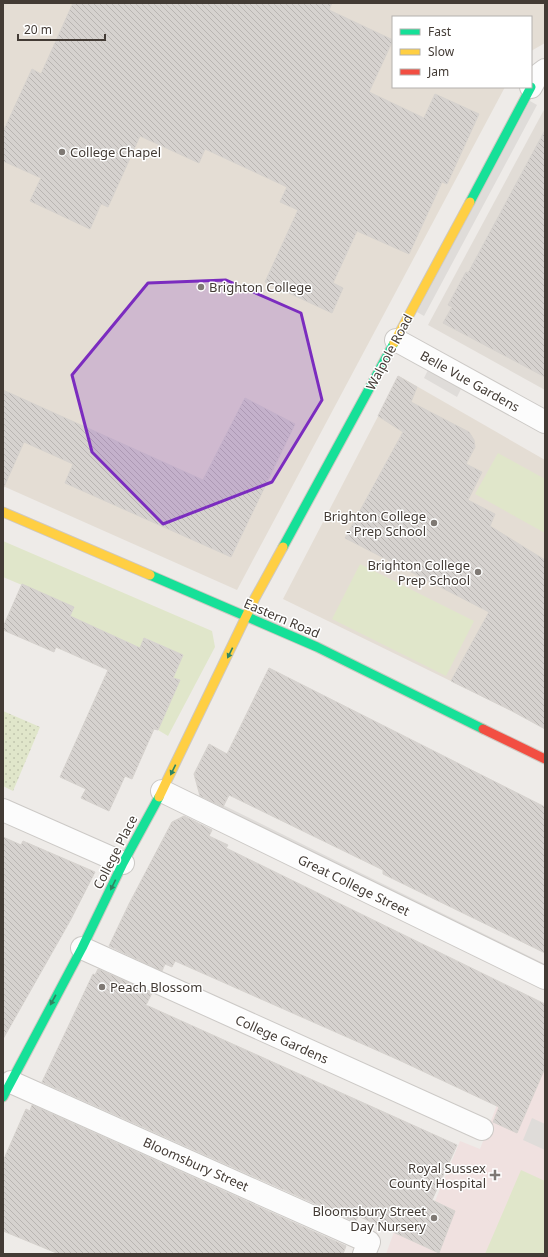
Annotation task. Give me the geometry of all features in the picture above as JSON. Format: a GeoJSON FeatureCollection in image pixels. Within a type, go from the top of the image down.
{"type":"FeatureCollection","features":[{"type":"Feature","properties":{"kind":"street","name":"Walpole Road"},"geometry":{"type":"LineString","coordinates":[[532,85],[537,76],[545,70]]}},
{"type":"Feature","properties":{"kind":"street","name":"Walpole Road"},"geometry":{"type":"LineString","coordinates":[[247,618],[255,598],[396,340],[530,88]]}},
{"type":"Feature","properties":{"kind":"street","name":"Belle Vue Gardens"},"geometry":{"type":"LineString","coordinates":[[396,340],[545,422]]}},
{"type":"Feature","properties":{"kind":"street","name":"Eastern Road"},"geometry":{"type":"LineString","coordinates":[[3,512],[247,618],[318,647],[545,759]]}},
{"type":"Feature","properties":{"kind":"street","name":"College Place"},"geometry":{"type":"LineString","coordinates":[[7,1089],[82,948],[123,863],[162,792],[247,618]]}},
{"type":"Feature","properties":{"kind":"street","name":"Great College Street"},"geometry":{"type":"LineString","coordinates":[[162,792],[545,978]]}},
{"type":"Feature","properties":{"kind":"street"},"geometry":{"type":"LineString","coordinates":[[3,810],[123,863]]}},
{"type":"Feature","properties":{"kind":"street","name":"College Gardens"},"geometry":{"type":"LineString","coordinates":[[82,948],[482,1129]]}},
{"type":"Feature","properties":{"kind":"street","name":"Bloomsbury Street"},"geometry":{"type":"LineString","coordinates":[[7,1089],[368,1242],[364,1254]]}},
{"type":"Feature","properties":{"kind":"highlighted area"},"geometry":{"type":"Polygon","coordinates":[[[226,280],[301,313],[322,400],[272,482],[163,524],[92,452],[72,375],[148,283],[226,280]]]}},
{"type":"Feature","properties":{"kind":"shaded area","name":"Brighton College"},"geometry":{"type":"Polygon","coordinates":[[[3,3],[545,3],[545,43],[532,50],[532,16],[392,16],[392,88],[504,88],[237,590],[3,486],[3,3]]]}},
{"type":"Feature","properties":{"kind":"shaded area"},"geometry":{"type":"Polygon","coordinates":[[[530,101],[537,105],[424,316],[417,312],[530,101]]]}},
{"type":"Feature","properties":{"kind":"shaded area"},"geometry":{"type":"Polygon","coordinates":[[[545,108],[545,390],[428,325],[545,108]]]}},
{"type":"Feature","properties":{"kind":"shaded area"},"geometry":{"type":"Polygon","coordinates":[[[428,370],[461,389],[457,397],[424,378],[428,370]]]}},
{"type":"Feature","properties":{"kind":"shaded area","name":"Brighton College - Prep School"},"geometry":{"type":"Polygon","coordinates":[[[399,376],[545,460],[545,586],[534,667],[512,711],[283,599],[399,376]]]}},
{"type":"Feature","properties":{"kind":"shaded area"},"geometry":{"type":"Polygon","coordinates":[[[223,805],[545,964],[545,973],[219,813],[223,805]]]}},
{"type":"Feature","properties":{"kind":"shaded area","name":"Royal Sussex County Hospital"},"geometry":{"type":"Polygon","coordinates":[[[545,1064],[545,1254],[386,1254],[394,1232],[439,1253],[455,1211],[435,1201],[460,1141],[480,1149],[497,1105],[545,1064]]]}},
{"type":"Feature","properties":{"kind":"shaded area"},"geometry":{"type":"Polygon","coordinates":[[[532,1118],[545,1124],[545,1150],[523,1140],[532,1118]]]}},
{"type":"Feature","properties":{"kind":"green space"},"geometry":{"type":"Polygon","coordinates":[[[498,453],[545,479],[545,533],[475,494],[498,453]]]}},
{"type":"Feature","properties":{"kind":"green space"},"geometry":{"type":"Polygon","coordinates":[[[3,541],[212,631],[215,647],[168,736],[158,730],[179,681],[173,678],[183,655],[145,638],[140,648],[70,616],[74,607],[3,577],[3,541]]]}},
{"type":"Feature","properties":{"kind":"green space"},"geometry":{"type":"Polygon","coordinates":[[[360,564],[474,621],[446,676],[332,619],[360,564]]]}},
{"type":"Feature","properties":{"kind":"green space"},"geometry":{"type":"Polygon","coordinates":[[[3,711],[40,727],[13,791],[3,786],[3,711]]]}},
{"type":"Feature","properties":{"kind":"green space"},"geometry":{"type":"Polygon","coordinates":[[[521,1170],[545,1181],[545,1254],[485,1254],[521,1170]]]}},
{"type":"Feature","properties":{"kind":"building"},"geometry":{"type":"Polygon","coordinates":[[[73,3],[332,3],[329,10],[392,40],[369,92],[424,118],[435,94],[479,114],[447,184],[442,182],[409,254],[357,231],[333,283],[343,288],[332,313],[265,282],[298,210],[280,202],[287,187],[205,149],[199,163],[140,136],[108,207],[101,204],[90,229],[30,201],[41,178],[3,161],[3,132],[32,69],[41,74],[73,3]]]}},
{"type":"Feature","properties":{"kind":"building"},"geometry":{"type":"Polygon","coordinates":[[[545,130],[545,377],[443,323],[452,307],[448,305],[466,272],[468,273],[545,130]]]}},
{"type":"Feature","properties":{"kind":"building","name":"Brighton College Prep School"},"geometry":{"type":"Polygon","coordinates":[[[398,376],[417,387],[411,402],[469,432],[474,440],[475,447],[466,464],[482,472],[468,500],[495,514],[490,526],[545,560],[545,729],[451,681],[489,612],[345,538],[403,432],[378,416],[398,376]]]}},
{"type":"Feature","properties":{"kind":"building"},"geometry":{"type":"Polygon","coordinates":[[[3,390],[203,480],[245,398],[295,424],[231,557],[65,483],[73,464],[24,442],[3,489],[3,390]]]}},
{"type":"Feature","properties":{"kind":"building"},"geometry":{"type":"Polygon","coordinates":[[[22,584],[74,607],[70,616],[140,648],[144,638],[183,655],[173,678],[180,680],[158,730],[154,729],[132,779],[125,776],[109,811],[81,798],[86,789],[60,777],[108,670],[56,647],[54,652],[3,630],[22,584]]]}},
{"type":"Feature","properties":{"kind":"building"},"geometry":{"type":"Polygon","coordinates":[[[269,668],[545,807],[545,953],[383,874],[383,870],[229,795],[223,807],[200,796],[194,774],[209,744],[227,754],[269,668]]]}},
{"type":"Feature","properties":{"kind":"building"},"geometry":{"type":"Polygon","coordinates":[[[184,816],[212,830],[209,836],[228,845],[226,848],[545,1004],[545,1068],[517,1133],[493,1122],[499,1107],[401,1061],[175,961],[172,967],[165,964],[162,971],[109,946],[172,822],[184,816]]]}},
{"type":"Feature","properties":{"kind":"building"},"geometry":{"type":"Polygon","coordinates":[[[3,837],[21,845],[23,841],[95,872],[70,921],[3,1039],[3,837]]]}},
{"type":"Feature","properties":{"kind":"building"},"geometry":{"type":"Polygon","coordinates":[[[98,969],[152,993],[146,1005],[457,1145],[432,1200],[455,1211],[439,1253],[358,1216],[356,1222],[42,1082],[93,974],[95,975],[98,969]]]}},
{"type":"Feature","properties":{"kind":"building"},"geometry":{"type":"Polygon","coordinates":[[[32,1105],[346,1246],[343,1254],[59,1254],[3,1231],[3,1161],[26,1109],[30,1111],[32,1105]]]}},
{"type":"Feature","properties":{"kind":"traffic: fast"},"geometry":{"type":"LineString","coordinates":[[470,202],[530,88]]}},
{"type":"Feature","properties":{"kind":"traffic: fast"},"geometry":{"type":"LineString","coordinates":[[283,547],[394,343]]}},
{"type":"Feature","properties":{"kind":"traffic: fast"},"geometry":{"type":"LineString","coordinates":[[150,575],[317,647],[483,729]]}},
{"type":"Feature","properties":{"kind":"traffic: fast"},"geometry":{"type":"LineString","coordinates":[[3,1097],[82,948],[123,863],[159,797]]}},
{"type":"Feature","properties":{"kind":"traffic: slow"},"geometry":{"type":"LineString","coordinates":[[394,343],[470,202]]}},
{"type":"Feature","properties":{"kind":"traffic: slow"},"geometry":{"type":"LineString","coordinates":[[3,512],[150,575]]}},
{"type":"Feature","properties":{"kind":"traffic: slow"},"geometry":{"type":"LineString","coordinates":[[159,797],[255,598],[283,547]]}},
{"type":"Feature","properties":{"kind":"traffic: jam"},"geometry":{"type":"LineString","coordinates":[[483,729],[545,759]]}},
{"type":"Feature","properties":{"kind":"place","name":"College Chapel"},"geometry":{"type":"Point","coordinates":[62,152]}},
{"type":"Feature","properties":{"kind":"place","name":"Brighton College"},"geometry":{"type":"Point","coordinates":[201,287]}},
{"type":"Feature","properties":{"kind":"place","name":"Brighton College - Prep School"},"geometry":{"type":"Point","coordinates":[434,523]}},
{"type":"Feature","properties":{"kind":"place","name":"Brighton College Prep School"},"geometry":{"type":"Point","coordinates":[478,572]}},
{"type":"Feature","properties":{"kind":"place","name":"Peach Blossom"},"geometry":{"type":"Point","coordinates":[102,987]}},
{"type":"Feature","properties":{"kind":"place","name":"Royal Sussex County Hospital"},"geometry":{"type":"Point","coordinates":[495,1175]}},
{"type":"Feature","properties":{"kind":"place","name":"Bloomsbury Street Day Nursery"},"geometry":{"type":"Point","coordinates":[434,1218]}}]}
